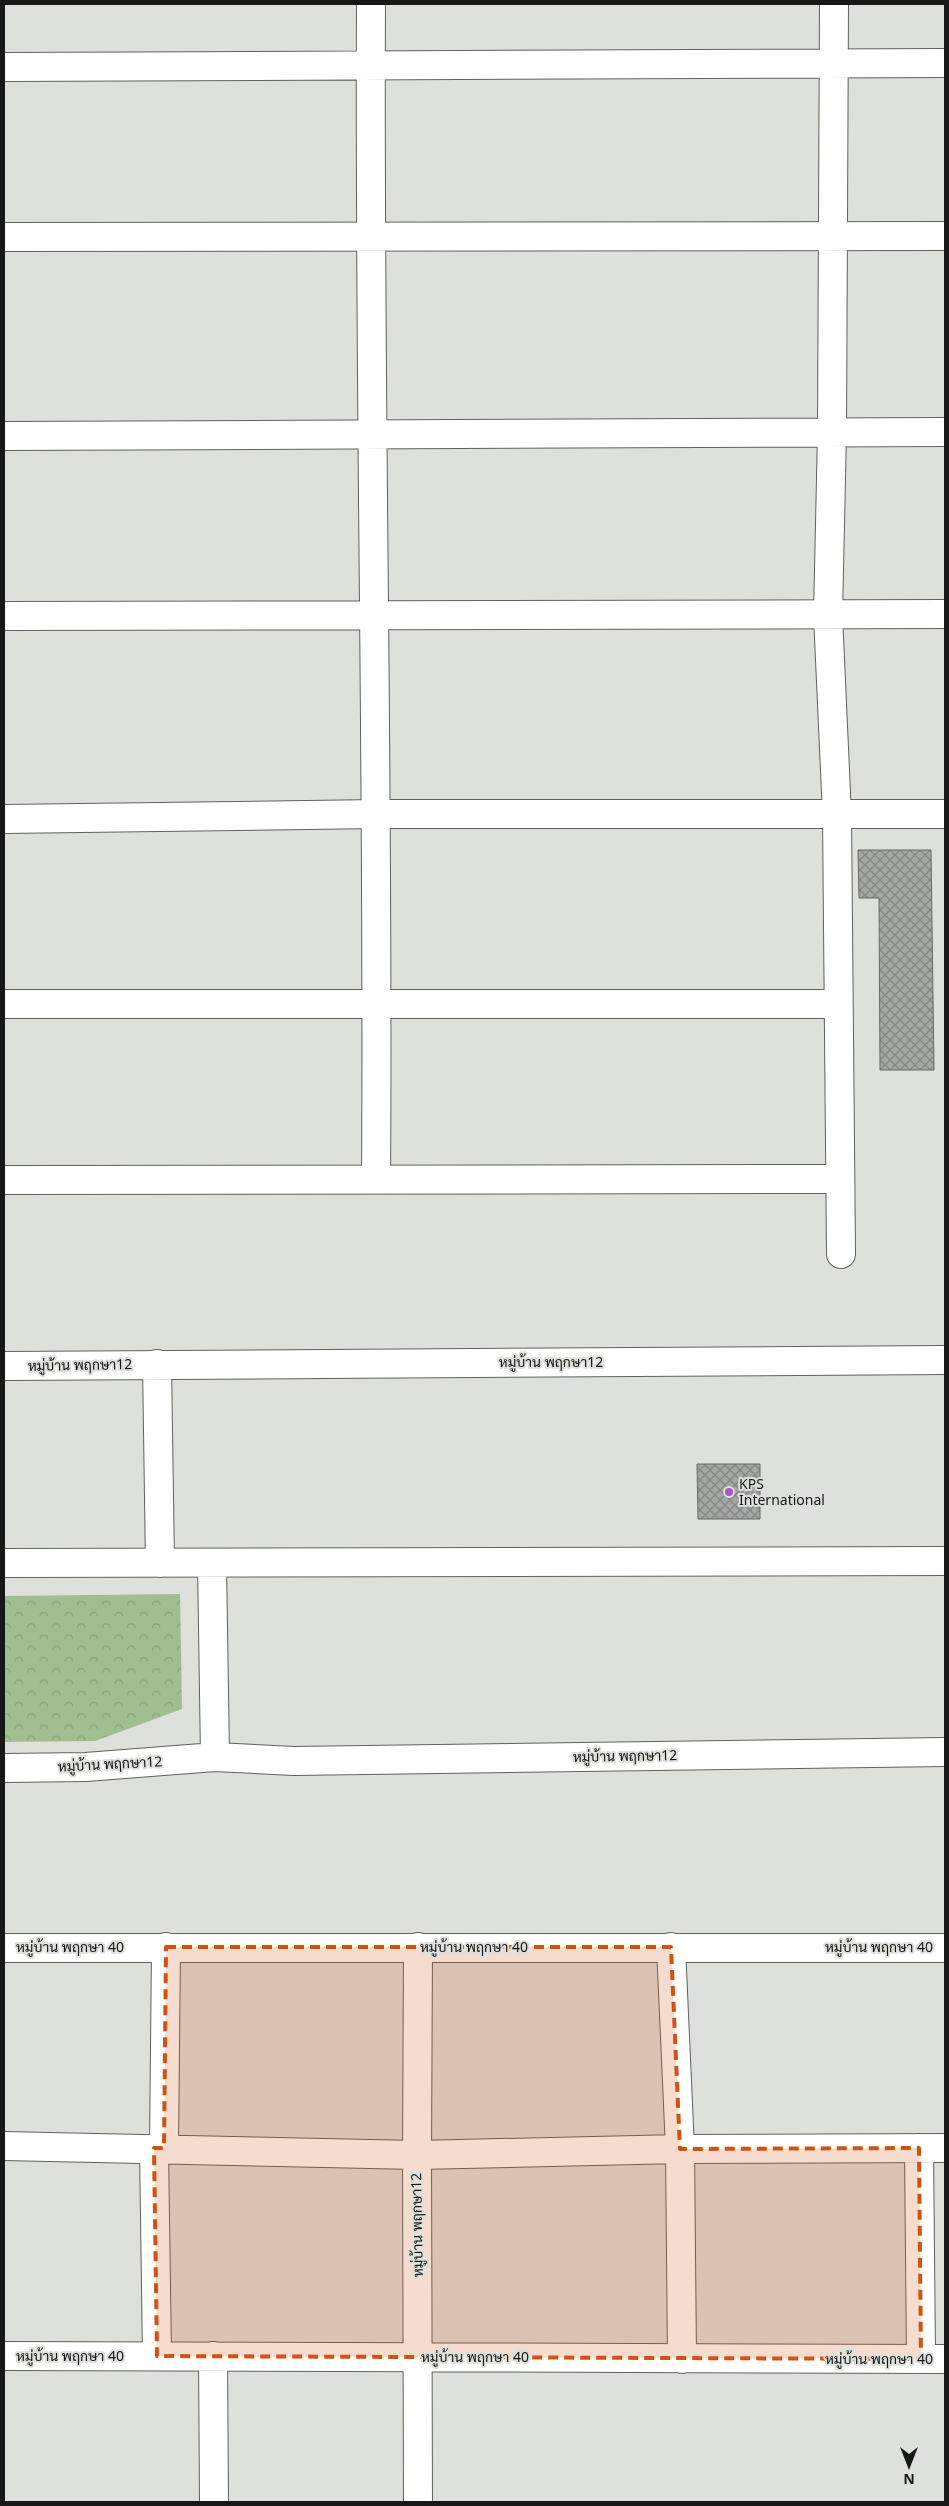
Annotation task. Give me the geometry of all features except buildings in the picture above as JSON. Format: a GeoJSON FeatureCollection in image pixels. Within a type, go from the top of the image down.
{"type":"FeatureCollection","features":[{"type":"Feature","properties":{"kind":"street"},"geometry":{"type":"LineString","coordinates":[[371,4],[370,237],[378,814],[376,1179]]}},
{"type":"Feature","properties":{"kind":"street"},"geometry":{"type":"LineString","coordinates":[[834,4],[832,433],[828,615],[837,815],[841,1254]]}},
{"type":"Feature","properties":{"kind":"street"},"geometry":{"type":"LineString","coordinates":[[4,67],[945,63]]}},
{"type":"Feature","properties":{"kind":"street"},"geometry":{"type":"LineString","coordinates":[[4,237],[945,236]]}},
{"type":"Feature","properties":{"kind":"street"},"geometry":{"type":"LineString","coordinates":[[4,436],[945,432]]}},
{"type":"Feature","properties":{"kind":"street"},"geometry":{"type":"LineString","coordinates":[[4,616],[945,614]]}},
{"type":"Feature","properties":{"kind":"street"},"geometry":{"type":"LineString","coordinates":[[4,819],[378,814],[945,814]]}},
{"type":"Feature","properties":{"kind":"street"},"geometry":{"type":"LineString","coordinates":[[4,1004],[838,1004]]}},
{"type":"Feature","properties":{"kind":"street"},"geometry":{"type":"LineString","coordinates":[[4,1180],[840,1179]]}},
{"type":"Feature","properties":{"kind":"street","name":"หมู่บ้าน พฤกษา12"},"geometry":{"type":"LineString","coordinates":[[4,1366],[945,1360]]}},
{"type":"Feature","properties":{"kind":"street"},"geometry":{"type":"LineString","coordinates":[[157,1364],[160,1563]]}},
{"type":"Feature","properties":{"kind":"street"},"geometry":{"type":"LineString","coordinates":[[4,1563],[945,1561]]}},
{"type":"Feature","properties":{"kind":"street"},"geometry":{"type":"LineString","coordinates":[[212,1563],[215,1757]]}},
{"type":"Feature","properties":{"kind":"street","name":"หมู่บ้าน พฤกษา12"},"geometry":{"type":"LineString","coordinates":[[4,1768],[86,1767],[215,1757],[294,1761],[945,1752]]}},
{"type":"Feature","properties":{"kind":"street"},"geometry":{"type":"LineString","coordinates":[[157,2356],[159,2148],[166,1947]]}},
{"type":"Feature","properties":{"kind":"street","name":"หมู่บ้าน พฤกษา12"},"geometry":{"type":"LineString","coordinates":[[418,1947],[418,2502]]}},
{"type":"Feature","properties":{"kind":"street"},"geometry":{"type":"LineString","coordinates":[[671,1947],[680,2149],[682,2359]]}},
{"type":"Feature","properties":{"kind":"street","name":"หมู่บ้าน พฤกษา 40"},"geometry":{"type":"LineString","coordinates":[[4,1948],[945,1948]]}},
{"type":"Feature","properties":{"kind":"street"},"geometry":{"type":"LineString","coordinates":[[4,2146],[417,2155],[680,2149],[932,2148],[933,2359]]}},
{"type":"Feature","properties":{"kind":"street","name":"หมู่บ้าน พฤกษา 40"},"geometry":{"type":"LineString","coordinates":[[4,2356],[933,2359]]}},
{"type":"Feature","properties":{"kind":"street"},"geometry":{"type":"LineString","coordinates":[[213,2356],[214,2502]]}},
{"type":"Feature","properties":{"kind":"highlighted area"},"geometry":{"type":"Polygon","coordinates":[[[166,1947],[671,1947],[680,2149],[919,2148],[921,2359],[157,2356],[154,2148],[164,2148],[166,1947]]]}},
{"type":"Feature","properties":{"kind":"green space"},"geometry":{"type":"Polygon","coordinates":[[[180,1594],[182,1709],[95,1741],[4,1742],[4,1596],[180,1594]]]}},
{"type":"Feature","properties":{"kind":"place","name":"KPS International"},"geometry":{"type":"Point","coordinates":[729,1492]}}]}
